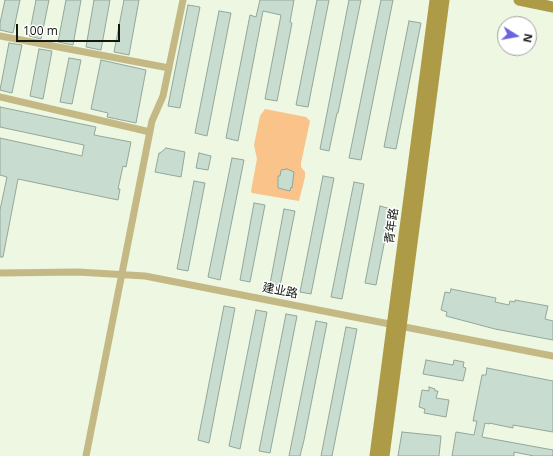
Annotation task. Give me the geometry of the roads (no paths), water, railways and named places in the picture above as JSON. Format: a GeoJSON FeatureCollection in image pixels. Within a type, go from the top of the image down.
{"type":"FeatureCollection","features":[{"type":"Feature","properties":{"kind":"street"},"geometry":{"type":"LineString","coordinates":[[86,456],[152,121],[163,96],[183,0]]}},
{"type":"Feature","properties":{"kind":"street","name":"青年路"},"geometry":{"type":"LineString","coordinates":[[384,456],[396,325],[435,0]]}},
{"type":"Feature","properties":{"kind":"street","name":"青年路"},"geometry":{"type":"LineString","coordinates":[[375,456],[444,0]]}},
{"type":"Feature","properties":{"kind":"street"},"geometry":{"type":"LineString","coordinates":[[519,0],[553,7]]}},
{"type":"Feature","properties":{"kind":"street"},"geometry":{"type":"LineString","coordinates":[[0,36],[169,68]]}},
{"type":"Feature","properties":{"kind":"street"},"geometry":{"type":"LineString","coordinates":[[0,97],[150,132]]}},
{"type":"Feature","properties":{"kind":"street","name":"建业路"},"geometry":{"type":"LineString","coordinates":[[0,273],[78,272],[145,276],[553,356]]}}]}
